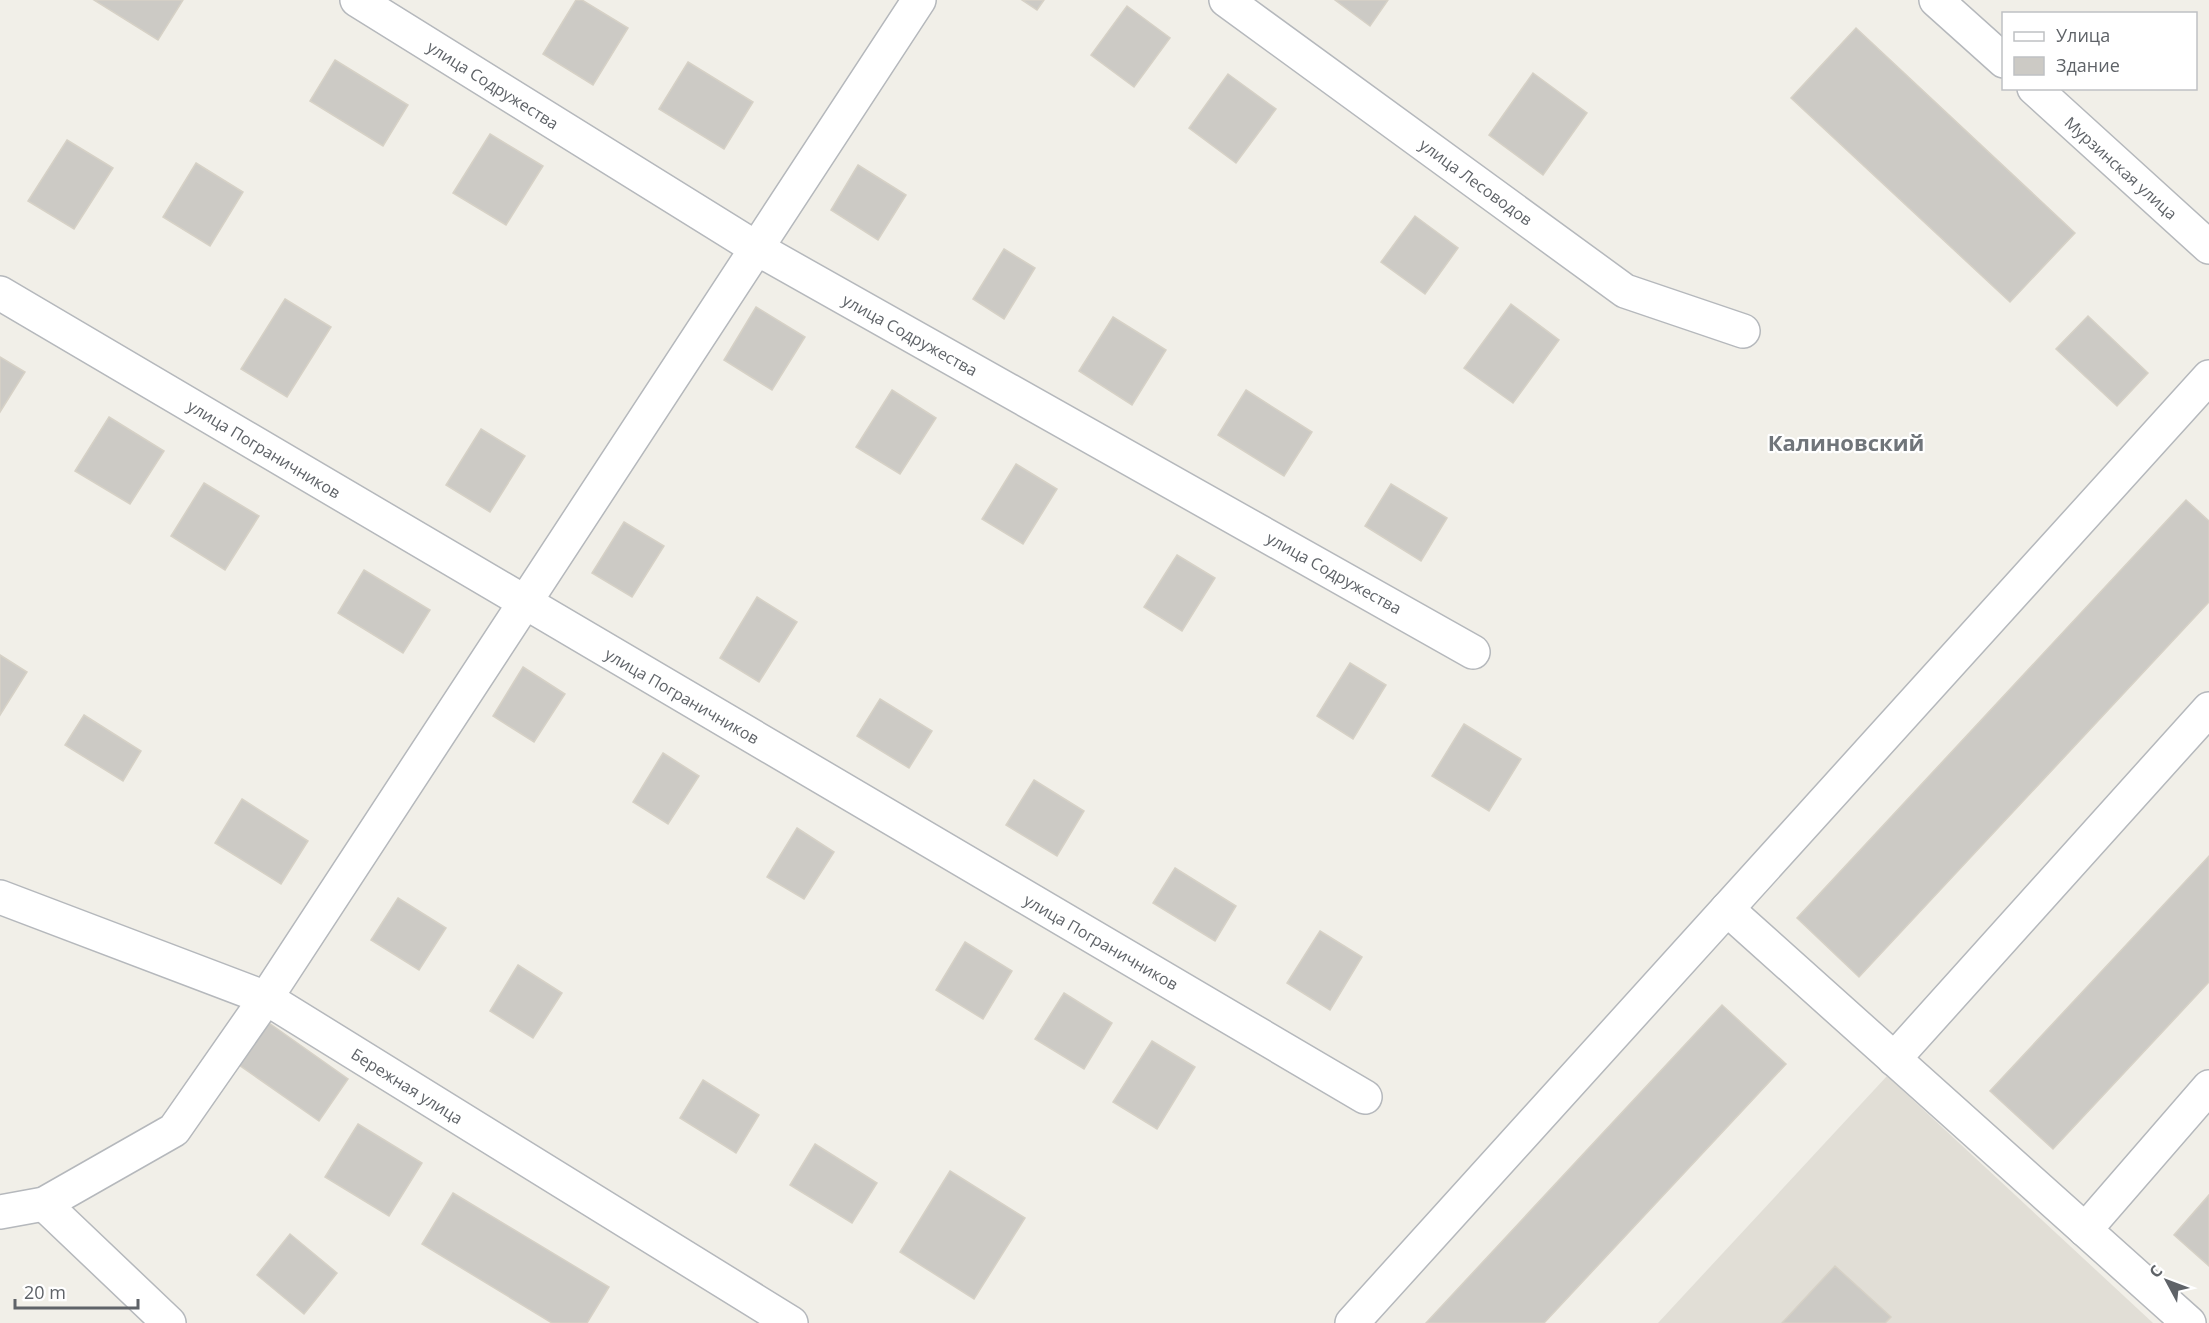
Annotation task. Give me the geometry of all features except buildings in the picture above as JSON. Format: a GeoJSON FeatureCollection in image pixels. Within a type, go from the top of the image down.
{"type":"FeatureCollection","features":[{"type":"Feature","properties":{"kind":"street","name":"улица Содружества"},"geometry":{"type":"LineString","coordinates":[[357,0],[756,248],[1473,652]]}},
{"type":"Feature","properties":{"kind":"street"},"geometry":{"type":"LineString","coordinates":[[0,1212],[44,1204],[174,1130],[266,998],[919,0]]}},
{"type":"Feature","properties":{"kind":"street","name":"улица Лесоводов"},"geometry":{"type":"LineString","coordinates":[[1226,0],[1625,291],[1743,331]]}},
{"type":"Feature","properties":{"kind":"street"},"geometry":{"type":"LineString","coordinates":[[1936,0],[2002,59]]}},
{"type":"Feature","properties":{"kind":"street","name":"Мурзинская улица"},"geometry":{"type":"LineString","coordinates":[[2036,90],[2204,230]]}},
{"type":"Feature","properties":{"kind":"street","name":"улица Пограничников"},"geometry":{"type":"LineString","coordinates":[[0,293],[1365,1097]]}},
{"type":"Feature","properties":{"kind":"street"},"geometry":{"type":"LineString","coordinates":[[1352,1323],[2209,377]]}},
{"type":"Feature","properties":{"kind":"street"},"geometry":{"type":"LineString","coordinates":[[1894,1059],[2209,709]]}},
{"type":"Feature","properties":{"kind":"street","name":"Бережная улица"},"geometry":{"type":"LineString","coordinates":[[0,897],[266,998],[790,1323]]}},
{"type":"Feature","properties":{"kind":"street"},"geometry":{"type":"LineString","coordinates":[[1727,909],[2189,1323]]}},
{"type":"Feature","properties":{"kind":"street"},"geometry":{"type":"LineString","coordinates":[[2085,1230],[2209,1087]]}},
{"type":"Feature","properties":{"kind":"street"},"geometry":{"type":"LineString","coordinates":[[44,1204],[169,1323]]}},
{"type":"Feature","properties":{"kind":"shaded area"},"geometry":{"type":"Polygon","coordinates":[[[1887,1076],[2153,1323],[1658,1323],[1887,1076]]]}},
{"type":"Feature","properties":{"kind":"district","name":"Калиновский"},"geometry":{"type":"Point","coordinates":[1846,443]}}]}
